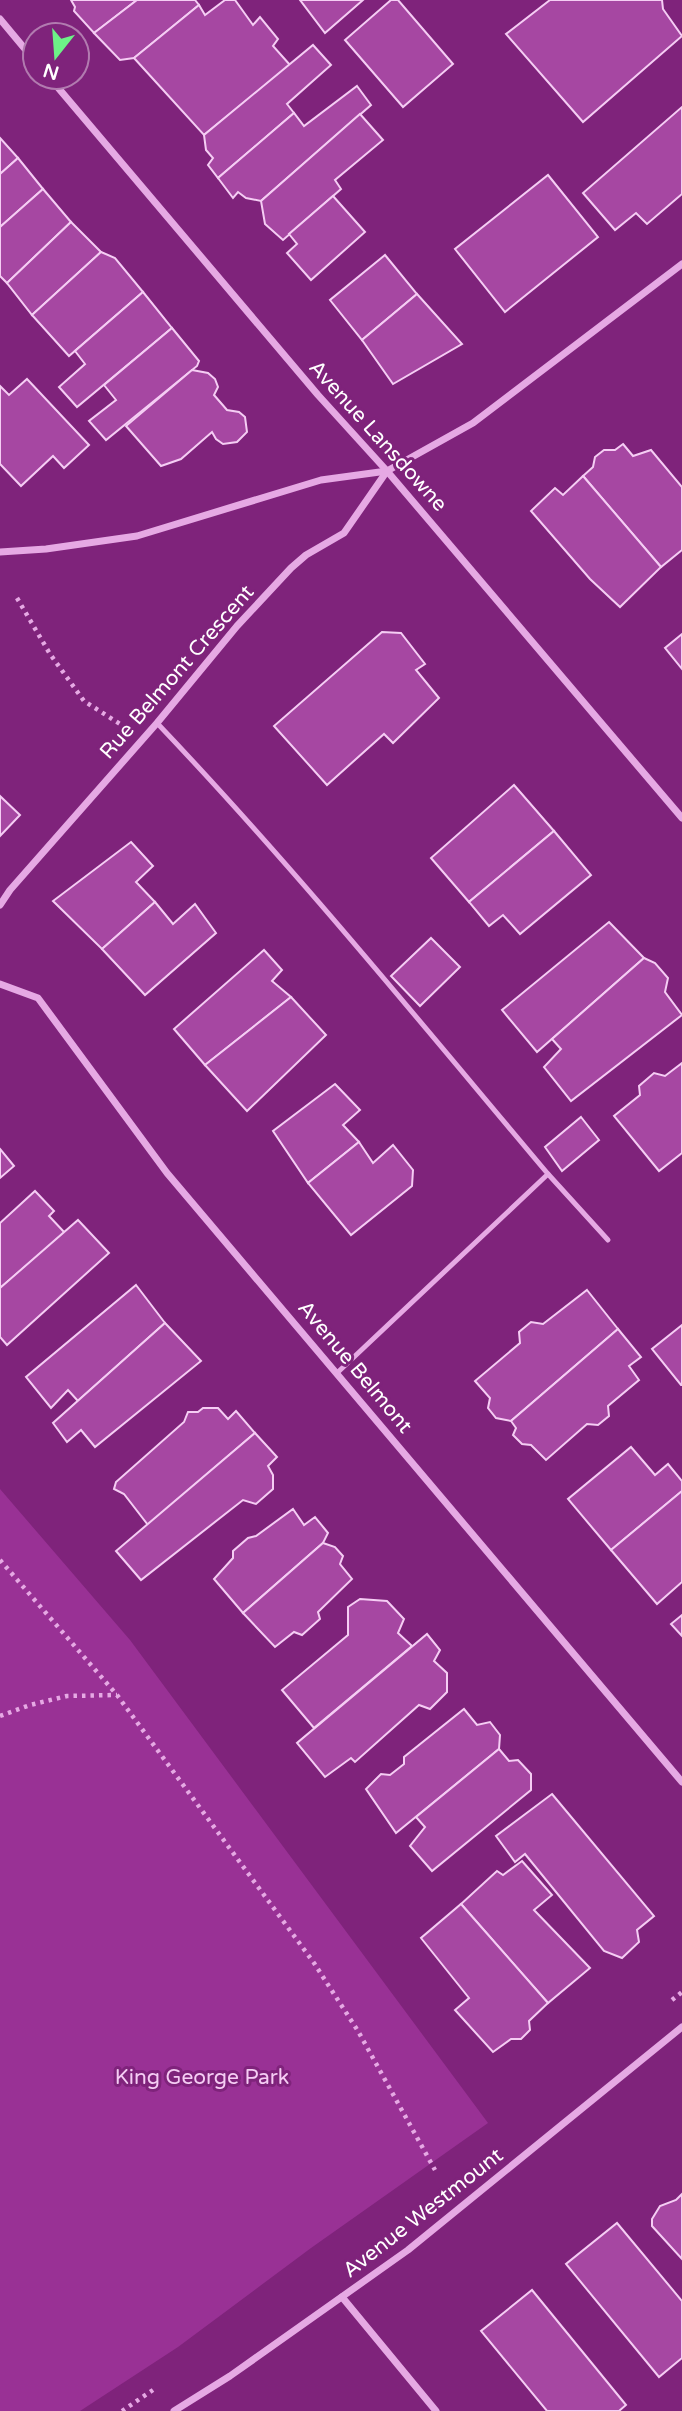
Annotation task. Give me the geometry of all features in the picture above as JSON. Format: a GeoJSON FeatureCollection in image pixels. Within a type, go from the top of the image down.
{"type":"FeatureCollection","features":[{"type":"Feature","properties":{"kind":"street"},"geometry":{"type":"LineString","coordinates":[[0,19],[21,44]]}},
{"type":"Feature","properties":{"kind":"street","name":"Avenue Lansdowne"},"geometry":{"type":"LineString","coordinates":[[61,91],[682,818]]}},
{"type":"Feature","properties":{"kind":"street"},"geometry":{"type":"LineString","coordinates":[[0,552],[46,549],[136,536],[321,480],[387,471],[473,423],[682,264]]}},
{"type":"Feature","properties":{"kind":"street","name":"Rue Belmont Crescent"},"geometry":{"type":"LineString","coordinates":[[0,905],[237,626],[291,568],[306,555],[344,533],[387,471]]}},
{"type":"Feature","properties":{"kind":"street","name":"Avenue Belmont"},"geometry":{"type":"LineString","coordinates":[[0,984],[38,998],[167,1173],[682,1782]]}},
{"type":"Feature","properties":{"kind":"street","name":"Avenue Westmount"},"geometry":{"type":"LineString","coordinates":[[174,2411],[230,2376],[408,2250],[682,2027]]}},
{"type":"Feature","properties":{"kind":"street"},"geometry":{"type":"LineString","coordinates":[[342,2297],[436,2411]]}},
{"type":"Feature","properties":{"kind":"lane"},"geometry":{"type":"LineString","coordinates":[[157,723],[373,965],[548,1174],[608,1240]]}},
{"type":"Feature","properties":{"kind":"lane"},"geometry":{"type":"LineString","coordinates":[[337,1373],[548,1174]]}},
{"type":"Feature","properties":{"kind":"path"},"geometry":{"type":"LineString","coordinates":[[17,598],[50,654],[84,701],[123,726]]}},
{"type":"Feature","properties":{"kind":"path"},"geometry":{"type":"LineString","coordinates":[[0,1560],[117,1695],[314,1963],[358,2031],[435,2170]]}},
{"type":"Feature","properties":{"kind":"path"},"geometry":{"type":"LineString","coordinates":[[0,1716],[67,1696],[117,1695]]}},
{"type":"Feature","properties":{"kind":"path"},"geometry":{"type":"LineString","coordinates":[[671,2001],[682,1992]]}},
{"type":"Feature","properties":{"kind":"path"},"geometry":{"type":"LineString","coordinates":[[122,2411],[156,2388]]}},
{"type":"Feature","properties":{"kind":"green space","name":"King George Park"},"geometry":{"type":"Polygon","coordinates":[[[0,1489],[130,1640],[488,2123],[311,2248],[178,2347],[80,2411],[0,2411],[0,1489]]]}},
{"type":"Feature","properties":{"kind":"building"},"geometry":{"type":"Polygon","coordinates":[[[71,0],[137,0],[94,33],[91,30],[91,21],[83,21],[74,11],[71,0]]]}},
{"type":"Feature","properties":{"kind":"building"},"geometry":{"type":"Polygon","coordinates":[[[137,0],[195,0],[199,5],[134,58],[120,60],[94,33],[137,0]]]}},
{"type":"Feature","properties":{"kind":"building"},"geometry":{"type":"Polygon","coordinates":[[[225,0],[235,0],[253,25],[260,17],[278,39],[273,46],[290,65],[204,135],[134,58],[199,5],[205,15],[225,0]]]}},
{"type":"Feature","properties":{"kind":"building"},"geometry":{"type":"Polygon","coordinates":[[[300,0],[363,0],[325,33],[300,0]]]}},
{"type":"Feature","properties":{"kind":"building"},"geometry":{"type":"Polygon","coordinates":[[[391,0],[398,0],[453,64],[403,107],[345,40],[391,0]]]}},
{"type":"Feature","properties":{"kind":"building"},"geometry":{"type":"Polygon","coordinates":[[[550,0],[662,0],[663,9],[682,36],[583,122],[506,34],[550,0]]]}},
{"type":"Feature","properties":{"kind":"building"},"geometry":{"type":"Polygon","coordinates":[[[313,45],[331,65],[287,104],[294,113],[218,178],[208,165],[213,158],[206,150],[204,135],[313,45]]]}},
{"type":"Feature","properties":{"kind":"building"},"geometry":{"type":"Polygon","coordinates":[[[357,86],[371,105],[261,201],[246,198],[238,192],[233,198],[218,178],[294,113],[304,126],[357,86]]]}},
{"type":"Feature","properties":{"kind":"building"},"geometry":{"type":"Polygon","coordinates":[[[682,107],[682,194],[647,224],[636,213],[615,230],[583,193],[682,107]]]}},
{"type":"Feature","properties":{"kind":"building"},"geometry":{"type":"Polygon","coordinates":[[[360,114],[383,140],[335,180],[341,189],[283,240],[265,224],[261,201],[360,114]]]}},
{"type":"Feature","properties":{"kind":"building"},"geometry":{"type":"Polygon","coordinates":[[[0,138],[18,158],[0,174],[0,138]]]}},
{"type":"Feature","properties":{"kind":"building"},"geometry":{"type":"Polygon","coordinates":[[[18,158],[43,189],[0,227],[0,174],[18,158]]]}},
{"type":"Feature","properties":{"kind":"building"},"geometry":{"type":"Polygon","coordinates":[[[548,175],[598,237],[505,312],[455,249],[548,175]]]}},
{"type":"Feature","properties":{"kind":"building"},"geometry":{"type":"Polygon","coordinates":[[[43,189],[71,222],[7,283],[0,276],[0,227],[43,189]]]}},
{"type":"Feature","properties":{"kind":"building"},"geometry":{"type":"Polygon","coordinates":[[[333,196],[365,232],[311,280],[287,253],[297,244],[289,234],[333,196]]]}},
{"type":"Feature","properties":{"kind":"building"},"geometry":{"type":"Polygon","coordinates":[[[71,222],[101,252],[32,315],[7,283],[71,222]]]}},
{"type":"Feature","properties":{"kind":"building"},"geometry":{"type":"Polygon","coordinates":[[[101,252],[115,258],[143,292],[69,356],[32,315],[101,252]]]}},
{"type":"Feature","properties":{"kind":"building"},"geometry":{"type":"Polygon","coordinates":[[[385,255],[417,294],[362,340],[330,300],[385,255]]]}},
{"type":"Feature","properties":{"kind":"building"},"geometry":{"type":"Polygon","coordinates":[[[143,292],[172,328],[77,407],[59,387],[85,364],[75,351],[143,292]]]}},
{"type":"Feature","properties":{"kind":"building"},"geometry":{"type":"Polygon","coordinates":[[[417,294],[462,344],[393,384],[362,340],[417,294]]]}},
{"type":"Feature","properties":{"kind":"building"},"geometry":{"type":"Polygon","coordinates":[[[172,328],[199,361],[197,366],[106,440],[89,421],[116,400],[104,385],[172,328]]]}},
{"type":"Feature","properties":{"kind":"building"},"geometry":{"type":"Polygon","coordinates":[[[192,370],[208,373],[215,379],[218,387],[214,395],[227,410],[239,412],[245,417],[247,432],[237,442],[223,444],[212,432],[181,459],[161,466],[126,426],[192,370]]]}},
{"type":"Feature","properties":{"kind":"building"},"geometry":{"type":"Polygon","coordinates":[[[27,379],[89,445],[64,468],[53,456],[21,486],[0,464],[0,386],[9,395],[27,379]]]}},
{"type":"Feature","properties":{"kind":"building"},"geometry":{"type":"Polygon","coordinates":[[[623,444],[633,456],[651,450],[682,487],[682,550],[661,567],[583,476],[593,467],[595,457],[604,450],[615,450],[623,444]]]}},
{"type":"Feature","properties":{"kind":"building"},"geometry":{"type":"Polygon","coordinates":[[[583,476],[661,567],[620,607],[590,579],[531,511],[555,488],[563,495],[583,476]]]}},
{"type":"Feature","properties":{"kind":"building"},"geometry":{"type":"Polygon","coordinates":[[[382,632],[401,633],[425,664],[416,670],[439,698],[393,743],[384,734],[327,785],[274,726],[382,632]]]}},
{"type":"Feature","properties":{"kind":"building"},"geometry":{"type":"Polygon","coordinates":[[[682,634],[682,669],[665,648],[682,634]]]}},
{"type":"Feature","properties":{"kind":"building"},"geometry":{"type":"Polygon","coordinates":[[[514,785],[554,831],[469,902],[431,858],[514,785]]]}},
{"type":"Feature","properties":{"kind":"building"},"geometry":{"type":"Polygon","coordinates":[[[0,796],[20,815],[0,836],[0,796]]]}},
{"type":"Feature","properties":{"kind":"building"},"geometry":{"type":"Polygon","coordinates":[[[554,831],[591,875],[520,934],[503,915],[489,926],[469,902],[554,831]]]}},
{"type":"Feature","properties":{"kind":"building"},"geometry":{"type":"Polygon","coordinates":[[[131,842],[153,866],[136,882],[155,902],[102,949],[53,901],[131,842]]]}},
{"type":"Feature","properties":{"kind":"building"},"geometry":{"type":"Polygon","coordinates":[[[155,902],[173,924],[195,904],[216,933],[145,995],[102,949],[155,902]]]}},
{"type":"Feature","properties":{"kind":"building"},"geometry":{"type":"Polygon","coordinates":[[[609,922],[644,958],[537,1052],[502,1010],[609,922]]]}},
{"type":"Feature","properties":{"kind":"building"},"geometry":{"type":"Polygon","coordinates":[[[431,938],[460,967],[420,1006],[391,976],[431,938]]]}},
{"type":"Feature","properties":{"kind":"building"},"geometry":{"type":"Polygon","coordinates":[[[264,950],[282,970],[272,981],[291,997],[205,1065],[174,1029],[264,950]]]}},
{"type":"Feature","properties":{"kind":"building"},"geometry":{"type":"Polygon","coordinates":[[[644,958],[655,963],[668,978],[665,992],[682,1015],[571,1101],[544,1067],[561,1049],[552,1039],[644,958]]]}},
{"type":"Feature","properties":{"kind":"building"},"geometry":{"type":"Polygon","coordinates":[[[291,997],[326,1035],[247,1111],[205,1065],[291,997]]]}},
{"type":"Feature","properties":{"kind":"building"},"geometry":{"type":"Polygon","coordinates":[[[682,1063],[682,1153],[659,1171],[614,1116],[640,1095],[639,1086],[654,1073],[665,1076],[682,1063]]]}},
{"type":"Feature","properties":{"kind":"building"},"geometry":{"type":"Polygon","coordinates":[[[335,1084],[360,1110],[343,1125],[359,1142],[308,1183],[273,1131],[335,1084]]]}},
{"type":"Feature","properties":{"kind":"building"},"geometry":{"type":"Polygon","coordinates":[[[581,1117],[599,1140],[562,1171],[545,1147],[581,1117]]]}},
{"type":"Feature","properties":{"kind":"building"},"geometry":{"type":"Polygon","coordinates":[[[359,1142],[373,1163],[393,1145],[413,1170],[412,1186],[351,1235],[308,1183],[359,1142]]]}},
{"type":"Feature","properties":{"kind":"building"},"geometry":{"type":"Polygon","coordinates":[[[0,1149],[14,1166],[0,1178],[0,1149]]]}},
{"type":"Feature","properties":{"kind":"building"},"geometry":{"type":"Polygon","coordinates":[[[35,1191],[54,1211],[49,1216],[65,1233],[0,1288],[0,1223],[35,1191]]]}},
{"type":"Feature","properties":{"kind":"building"},"geometry":{"type":"Polygon","coordinates":[[[78,1220],[109,1253],[7,1345],[0,1337],[0,1288],[78,1220]]]}},
{"type":"Feature","properties":{"kind":"building"},"geometry":{"type":"Polygon","coordinates":[[[136,1285],[165,1323],[78,1401],[68,1390],[51,1408],[26,1377],[136,1285]]]}},
{"type":"Feature","properties":{"kind":"building"},"geometry":{"type":"Polygon","coordinates":[[[587,1290],[618,1329],[511,1421],[496,1418],[488,1408],[490,1398],[475,1381],[520,1343],[519,1332],[531,1322],[543,1324],[587,1290]]]}},
{"type":"Feature","properties":{"kind":"building"},"geometry":{"type":"Polygon","coordinates":[[[165,1323],[201,1361],[95,1447],[81,1430],[67,1442],[53,1423],[165,1323]]]}},
{"type":"Feature","properties":{"kind":"building"},"geometry":{"type":"Polygon","coordinates":[[[682,1325],[682,1385],[681,1385],[652,1349],[682,1325]]]}},
{"type":"Feature","properties":{"kind":"building"},"geometry":{"type":"Polygon","coordinates":[[[618,1329],[641,1357],[629,1366],[639,1380],[608,1406],[609,1416],[598,1425],[587,1424],[546,1460],[531,1445],[522,1444],[513,1435],[516,1428],[511,1421],[618,1329]]]}},
{"type":"Feature","properties":{"kind":"building"},"geometry":{"type":"Polygon","coordinates":[[[203,1408],[218,1408],[228,1419],[236,1411],[255,1433],[148,1525],[124,1494],[114,1489],[116,1482],[184,1422],[188,1412],[198,1412],[203,1408]]]}},
{"type":"Feature","properties":{"kind":"building"},"geometry":{"type":"Polygon","coordinates":[[[255,1433],[277,1457],[268,1466],[273,1475],[273,1489],[256,1504],[243,1500],[141,1580],[116,1551],[255,1433]]]}},
{"type":"Feature","properties":{"kind":"building"},"geometry":{"type":"Polygon","coordinates":[[[631,1447],[655,1475],[668,1464],[682,1481],[682,1491],[611,1550],[568,1499],[631,1447]]]}},
{"type":"Feature","properties":{"kind":"building"},"geometry":{"type":"Polygon","coordinates":[[[682,1491],[682,1582],[657,1604],[611,1550],[682,1491]]]}},
{"type":"Feature","properties":{"kind":"building"},"geometry":{"type":"Polygon","coordinates":[[[293,1509],[304,1525],[315,1517],[328,1533],[323,1543],[243,1613],[214,1579],[233,1558],[233,1551],[293,1509]]]}},
{"type":"Feature","properties":{"kind":"building"},"geometry":{"type":"Polygon","coordinates":[[[323,1543],[335,1547],[343,1556],[340,1564],[352,1579],[318,1612],[320,1619],[302,1635],[294,1632],[275,1647],[243,1613],[323,1543]]]}},
{"type":"Feature","properties":{"kind":"building"},"geometry":{"type":"Polygon","coordinates":[[[360,1599],[387,1601],[404,1619],[398,1633],[412,1646],[314,1728],[282,1690],[348,1635],[348,1607],[360,1599]]]}},
{"type":"Feature","properties":{"kind":"building"},"geometry":{"type":"Polygon","coordinates":[[[682,1615],[682,1636],[671,1624],[682,1615]]]}},
{"type":"Feature","properties":{"kind":"building"},"geometry":{"type":"Polygon","coordinates":[[[427,1634],[440,1650],[434,1661],[447,1673],[447,1692],[430,1709],[419,1705],[355,1762],[351,1758],[325,1777],[297,1743],[427,1634]]]}},
{"type":"Feature","properties":{"kind":"building"},"geometry":{"type":"Polygon","coordinates":[[[464,1709],[477,1725],[490,1722],[500,1735],[499,1749],[396,1833],[366,1789],[381,1774],[390,1775],[404,1764],[404,1757],[464,1709]]]}},
{"type":"Feature","properties":{"kind":"building"},"geometry":{"type":"Polygon","coordinates":[[[499,1749],[509,1761],[518,1760],[531,1774],[531,1790],[432,1871],[410,1846],[425,1827],[416,1817],[499,1749]]]}},
{"type":"Feature","properties":{"kind":"building"},"geometry":{"type":"Polygon","coordinates":[[[552,1794],[654,1916],[637,1930],[639,1942],[622,1958],[604,1951],[525,1854],[515,1862],[496,1836],[552,1794]]]}},
{"type":"Feature","properties":{"kind":"building"},"geometry":{"type":"Polygon","coordinates":[[[522,1861],[552,1895],[534,1910],[590,1968],[548,2003],[461,1904],[497,1871],[503,1875],[522,1861]]]}},
{"type":"Feature","properties":{"kind":"building"},"geometry":{"type":"Polygon","coordinates":[[[461,1904],[548,2003],[529,2021],[530,2030],[521,2039],[511,2039],[493,2052],[455,2010],[469,1998],[421,1938],[461,1904]]]}},
{"type":"Feature","properties":{"kind":"building"},"geometry":{"type":"Polygon","coordinates":[[[682,2194],[682,2259],[652,2226],[652,2219],[660,2206],[676,2200],[682,2194]]]}},
{"type":"Feature","properties":{"kind":"building"},"geometry":{"type":"Polygon","coordinates":[[[617,2223],[682,2301],[682,2358],[659,2377],[566,2264],[617,2223]]]}},
{"type":"Feature","properties":{"kind":"building"},"geometry":{"type":"Polygon","coordinates":[[[532,2290],[626,2405],[619,2411],[547,2411],[481,2331],[532,2290]]]}}]}
